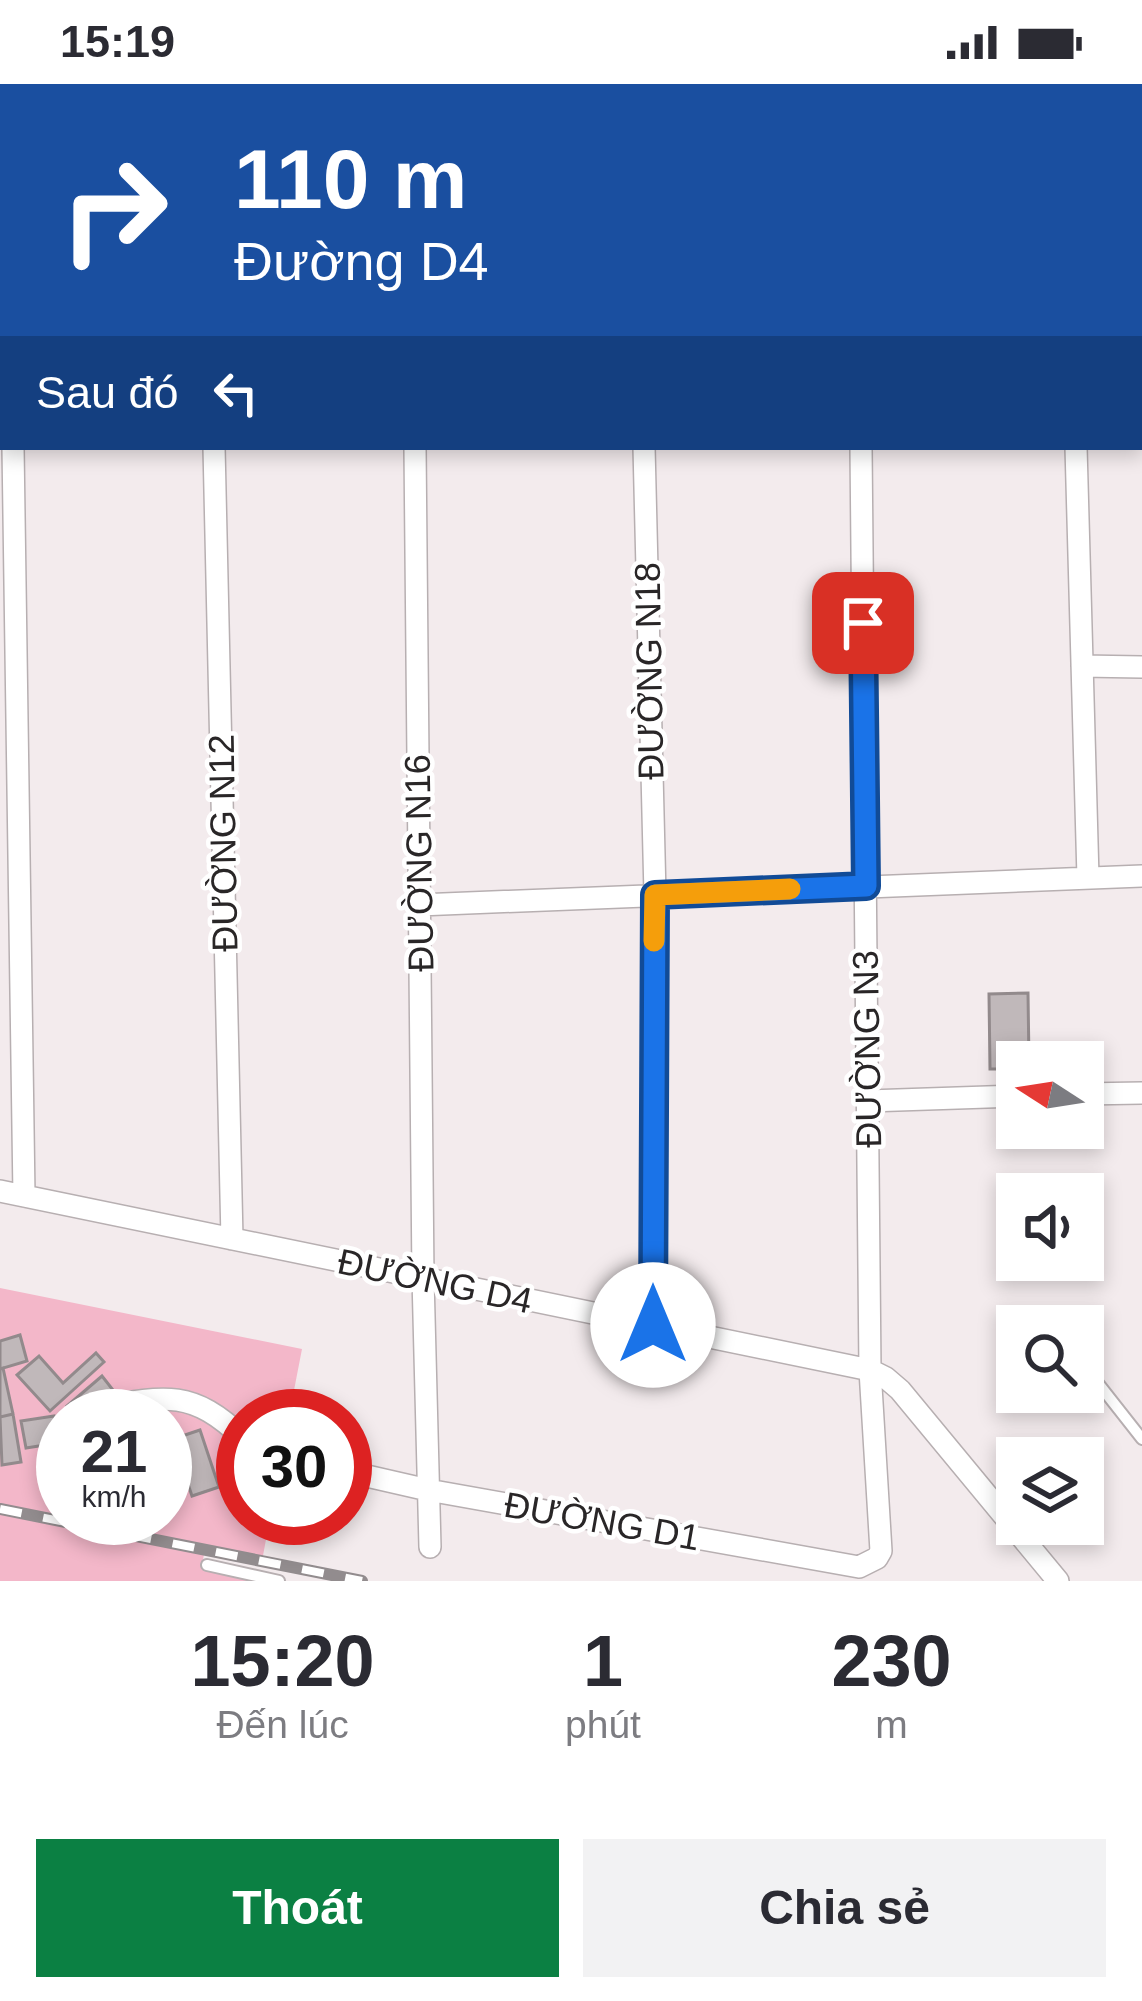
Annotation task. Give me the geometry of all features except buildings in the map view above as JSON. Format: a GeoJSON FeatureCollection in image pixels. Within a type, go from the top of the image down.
{"type":"FeatureCollection","features":[{"type":"Feature","properties":{"kind":"street"},"geometry":{"type":"LineString","coordinates":[[13,450],[7,553],[24,1196]]}},
{"type":"Feature","properties":{"kind":"street","name":"ĐƯỜNG N12"},"geometry":{"type":"LineString","coordinates":[[214,450],[232,1239]]}},
{"type":"Feature","properties":{"kind":"street","name":"ĐƯỜNG N16"},"geometry":{"type":"LineString","coordinates":[[415,450],[430,1546]]}},
{"type":"Feature","properties":{"kind":"street","name":"ĐƯỜNG N18"},"geometry":{"type":"LineString","coordinates":[[644,450],[655,895],[653,1325]]}},
{"type":"Feature","properties":{"kind":"street","name":"ĐƯỜNG N3"},"geometry":{"type":"LineString","coordinates":[[859,1567],[881,1551],[870,1370],[861,450]]}},
{"type":"Feature","properties":{"kind":"street"},"geometry":{"type":"LineString","coordinates":[[1076,450],[1088,878]]}},
{"type":"Feature","properties":{"kind":"street"},"geometry":{"type":"LineString","coordinates":[[1082,666],[1142,667]]}},
{"type":"Feature","properties":{"kind":"street"},"geometry":{"type":"LineString","coordinates":[[419,904],[1142,876]]}},
{"type":"Feature","properties":{"kind":"street"},"geometry":{"type":"LineString","coordinates":[[1104,1094],[1142,1093]]}},
{"type":"Feature","properties":{"kind":"street"},"geometry":{"type":"LineString","coordinates":[[868,1101],[996,1097]]}},
{"type":"Feature","properties":{"kind":"street","name":"ĐƯỜNG D4"},"geometry":{"type":"LineString","coordinates":[[0,1191],[870,1370]]}},
{"type":"Feature","properties":{"kind":"street"},"geometry":{"type":"LineString","coordinates":[[870,1370],[900,1390],[1058,1581]]}},
{"type":"Feature","properties":{"kind":"street","name":"ĐƯỜNG D1"},"geometry":{"type":"LineString","coordinates":[[372,1477],[859,1567]]}},
{"type":"Feature","properties":{"kind":"lane"},"geometry":{"type":"LineString","coordinates":[[1104,1391],[1142,1439]]}},
{"type":"Feature","properties":{"kind":"lane"},"geometry":{"type":"LineString","coordinates":[[207,1565],[280,1581]]}},
{"type":"Feature","properties":{"kind":"shaded area"},"geometry":{"type":"Polygon","coordinates":[[[0,1288],[302,1349],[294,1389],[216,1389],[216,1545],[265,1545],[262,1561],[183,1545],[192,1545],[192,1389],[36,1389],[36,1515],[0,1508],[0,1288]]]}},
{"type":"Feature","properties":{"kind":"shaded area"},"geometry":{"type":"Polygon","coordinates":[[[0,1512],[36,1519],[36,1545],[160,1545],[204,1554],[205,1571],[253,1581],[0,1581],[0,1512]]]}},
{"type":"Feature","properties":{"kind":"railway"},"geometry":{"type":"LineString","coordinates":[[0,1509],[362,1581]]}},
{"type":"Feature","properties":{"kind":"slow traffic"},"geometry":{"type":"LineString","coordinates":[[654,941],[655,895],[790,889]]}},
{"type":"Feature","properties":{"kind":"route"},"geometry":{"type":"LineString","coordinates":[[653,1325],[655,895],[866,886],[863,623]]}}]}
